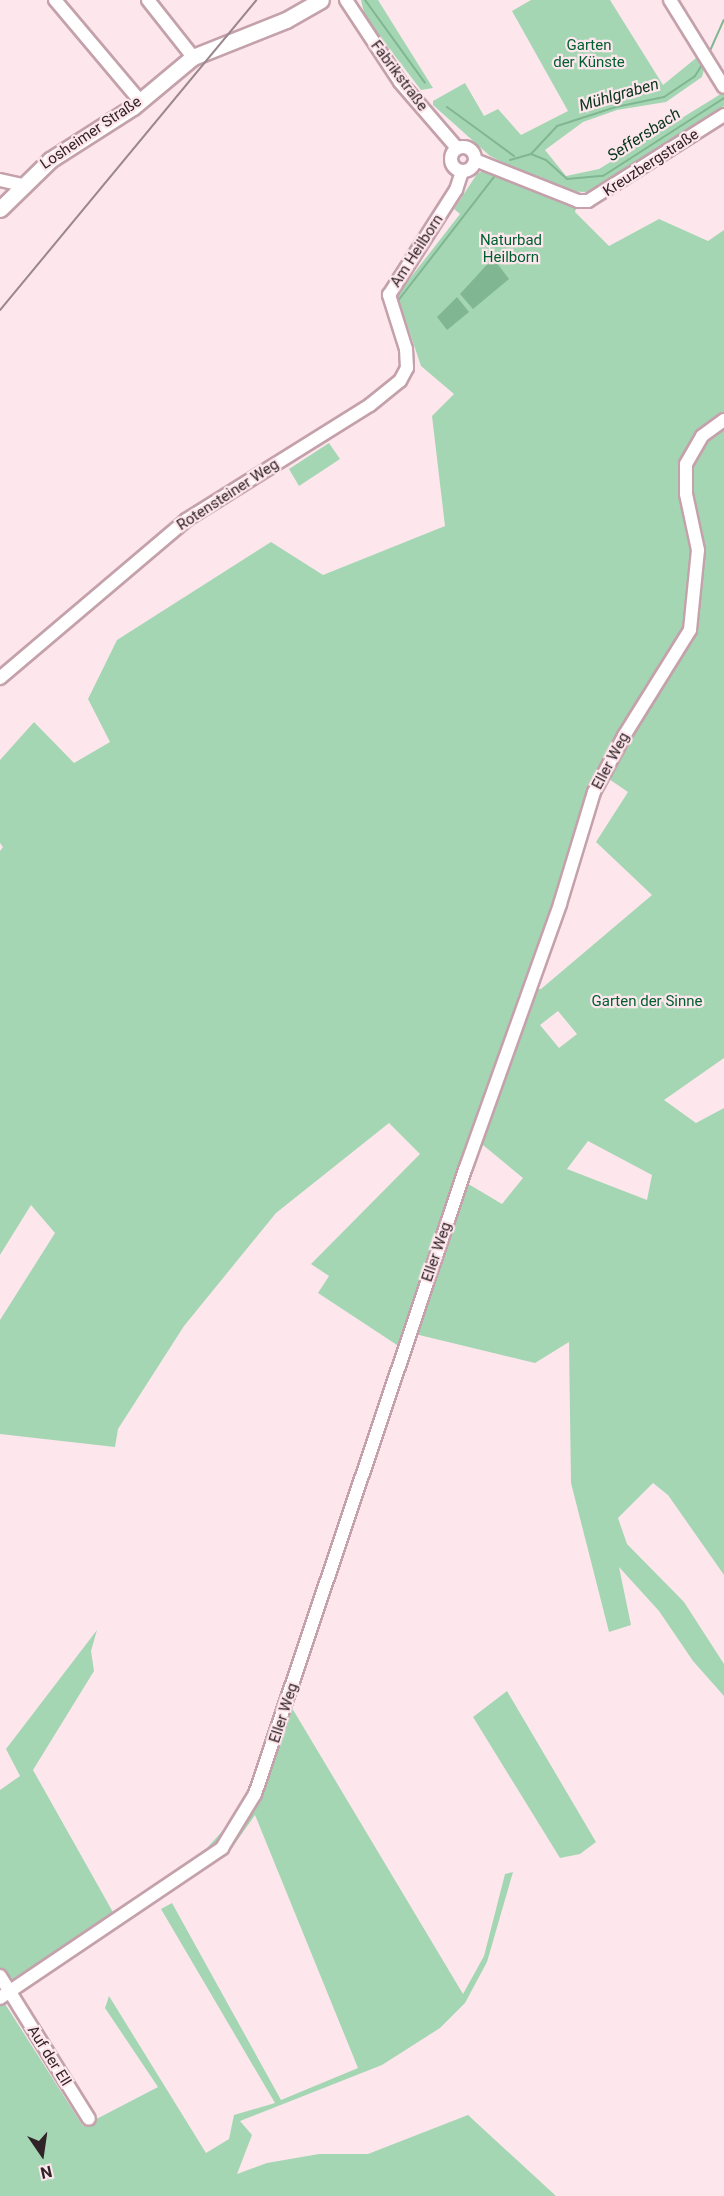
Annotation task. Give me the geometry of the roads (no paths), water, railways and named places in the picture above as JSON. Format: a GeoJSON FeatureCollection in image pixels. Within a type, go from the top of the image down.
{"type":"FeatureCollection","features":[{"type":"Feature","properties":{"kind":"main road","name":"Losheimer Straße"},"geometry":{"type":"LineString","coordinates":[[0,209],[21,184],[50,159],[140,102],[193,57],[286,20],[321,0]]}},
{"type":"Feature","properties":{"kind":"street"},"geometry":{"type":"LineString","coordinates":[[55,0],[140,102]]}},
{"type":"Feature","properties":{"kind":"street"},"geometry":{"type":"LineString","coordinates":[[148,0],[193,57]]}},
{"type":"Feature","properties":{"kind":"street","name":"Fabrikstraße"},"geometry":{"type":"LineString","coordinates":[[346,0],[400,82],[457,148],[471,149],[475,160]]}},
{"type":"Feature","properties":{"kind":"street"},"geometry":{"type":"LineString","coordinates":[[670,0],[724,87]]}},
{"type":"Feature","properties":{"kind":"street","name":"Kreuzbergstraße"},"geometry":{"type":"LineString","coordinates":[[475,160],[578,201],[588,201],[724,115]]}},
{"type":"Feature","properties":{"kind":"street","name":"Fabrikstraße"},"geometry":{"type":"LineString","coordinates":[[457,148],[451,162],[462,171]]}},
{"type":"Feature","properties":{"kind":"street"},"geometry":{"type":"LineString","coordinates":[[462,171],[472,167],[475,160]]}},
{"type":"Feature","properties":{"kind":"street","name":"Am Heilborn"},"geometry":{"type":"LineString","coordinates":[[406,368],[406,350],[389,295],[456,190],[462,171]]}},
{"type":"Feature","properties":{"kind":"street"},"geometry":{"type":"LineString","coordinates":[[0,180],[21,184]]}},
{"type":"Feature","properties":{"kind":"street","name":"Rotensteiner Weg"},"geometry":{"type":"LineString","coordinates":[[0,678],[186,520],[370,405],[400,381],[406,368]]}},
{"type":"Feature","properties":{"kind":"street","name":"Eller Weg"},"geometry":{"type":"LineString","coordinates":[[4,1995],[222,1848],[255,1794],[466,1167],[560,904],[594,792],[624,736],[690,630],[698,550],[686,494],[686,464],[702,436],[724,420]]}},
{"type":"Feature","properties":{"kind":"street","name":"Auf der Ell"},"geometry":{"type":"LineString","coordinates":[[0,1976],[4,1995],[89,2119]]}},
{"type":"Feature","properties":{"kind":"waterway"},"geometry":{"type":"LineString","coordinates":[[365,0],[425,83]]}},
{"type":"Feature","properties":{"kind":"waterway","name":"Mühlgraben"},"geometry":{"type":"LineString","coordinates":[[709,53],[724,20]]}},
{"type":"Feature","properties":{"kind":"waterway","name":"Mühlgraben"},"geometry":{"type":"LineString","coordinates":[[531,154],[557,126],[616,107],[664,97],[695,76],[703,63]]}},
{"type":"Feature","properties":{"kind":"waterway","name":"Seffersbach"},"geometry":{"type":"LineString","coordinates":[[510,160],[531,154],[546,160],[567,179],[603,176],[724,98]]}},
{"type":"Feature","properties":{"kind":"waterway"},"geometry":{"type":"LineString","coordinates":[[447,107],[514,156]]}},
{"type":"Feature","properties":{"kind":"waterway","name":"Seffersbach"},"geometry":{"type":"LineString","coordinates":[[397,302],[494,177]]}},
{"type":"Feature","properties":{"kind":"railway"},"geometry":{"type":"LineString","coordinates":[[0,310],[256,0]]}},
{"type":"Feature","properties":{"kind":"park label","name":"Garten der Künste"},"geometry":{"type":"Point","coordinates":[589,54]}},
{"type":"Feature","properties":{"kind":"park label","name":"Naturbad Heilborn"},"geometry":{"type":"Point","coordinates":[511,248]}},
{"type":"Feature","properties":{"kind":"park label","name":"Garten der Sinne"},"geometry":{"type":"Point","coordinates":[647,1002]}}]}
